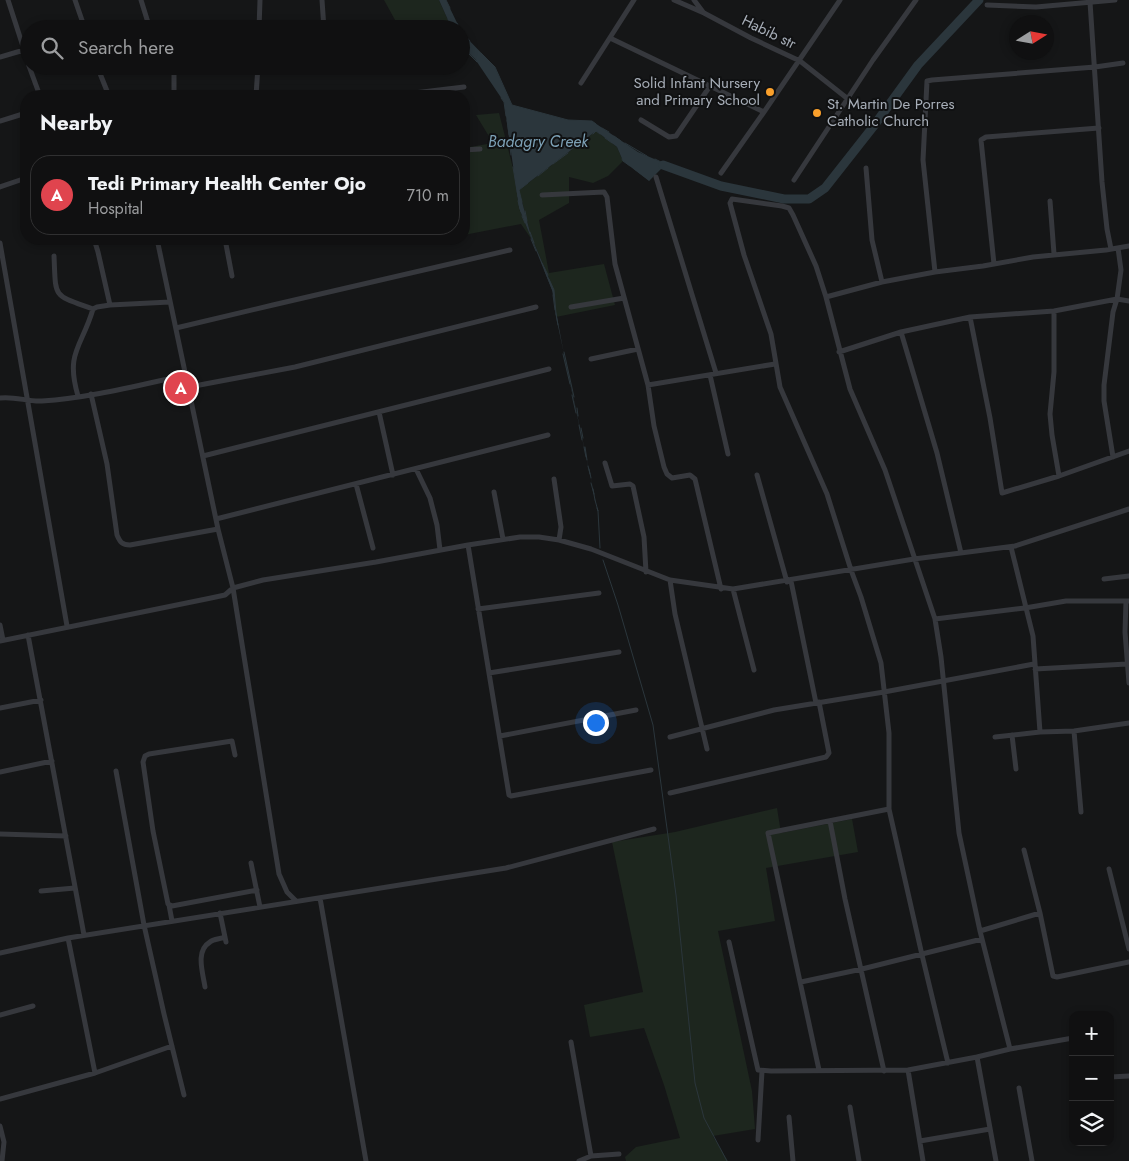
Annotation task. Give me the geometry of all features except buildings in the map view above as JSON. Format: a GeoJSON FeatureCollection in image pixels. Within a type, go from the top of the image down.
{"type":"FeatureCollection","features":[{"type":"Feature","properties":{"kind":"street"},"geometry":{"type":"LineString","coordinates":[[8,0],[20,38]]}},
{"type":"Feature","properties":{"kind":"street"},"geometry":{"type":"LineString","coordinates":[[75,0],[82,20]]}},
{"type":"Feature","properties":{"kind":"street"},"geometry":{"type":"LineString","coordinates":[[141,0],[147,20]]}},
{"type":"Feature","properties":{"kind":"street"},"geometry":{"type":"LineString","coordinates":[[259,20],[260,0]]}},
{"type":"Feature","properties":{"kind":"street"},"geometry":{"type":"LineString","coordinates":[[322,0],[323,20]]}},
{"type":"Feature","properties":{"kind":"street"},"geometry":{"type":"LineString","coordinates":[[580,83],[634,0]]}},
{"type":"Feature","properties":{"kind":"street","name":"Habib str"},"geometry":{"type":"LineString","coordinates":[[674,0],[800,61],[848,99]]}},
{"type":"Feature","properties":{"kind":"street"},"geometry":{"type":"LineString","coordinates":[[694,0],[704,13]]}},
{"type":"Feature","properties":{"kind":"street"},"geometry":{"type":"LineString","coordinates":[[721,173],[800,61],[840,0]]}},
{"type":"Feature","properties":{"kind":"street"},"geometry":{"type":"LineString","coordinates":[[794,180],[873,60],[916,0]]}},
{"type":"Feature","properties":{"kind":"street"},"geometry":{"type":"LineString","coordinates":[[987,5],[1036,7],[1115,0]]}},
{"type":"Feature","properties":{"kind":"street"},"geometry":{"type":"LineString","coordinates":[[1090,2],[1107,230],[1115,248],[1121,270],[1118,299],[1113,312],[1104,385],[1104,401],[1113,457]]}},
{"type":"Feature","properties":{"kind":"street"},"geometry":{"type":"LineString","coordinates":[[610,38],[764,112]]}},
{"type":"Feature","properties":{"kind":"street"},"geometry":{"type":"LineString","coordinates":[[0,57],[20,51]]}},
{"type":"Feature","properties":{"kind":"street"},"geometry":{"type":"LineString","coordinates":[[934,272],[923,160],[927,81],[1123,63]]}},
{"type":"Feature","properties":{"kind":"street"},"geometry":{"type":"LineString","coordinates":[[33,75],[38,90]]}},
{"type":"Feature","properties":{"kind":"street"},"geometry":{"type":"LineString","coordinates":[[101,75],[107,90]]}},
{"type":"Feature","properties":{"kind":"street"},"geometry":{"type":"LineString","coordinates":[[174,75],[174,90]]}},
{"type":"Feature","properties":{"kind":"street"},"geometry":{"type":"LineString","coordinates":[[256,90],[257,75]]}},
{"type":"Feature","properties":{"kind":"street"},"geometry":{"type":"LineString","coordinates":[[641,120],[669,137],[676,136],[710,86]]}},
{"type":"Feature","properties":{"kind":"street"},"geometry":{"type":"LineString","coordinates":[[439,90],[464,87]]}},
{"type":"Feature","properties":{"kind":"street"},"geometry":{"type":"LineString","coordinates":[[0,121],[20,115]]}},
{"type":"Feature","properties":{"kind":"street"},"geometry":{"type":"LineString","coordinates":[[994,264],[981,140],[986,137],[1099,128]]}},
{"type":"Feature","properties":{"kind":"street"},"geometry":{"type":"LineString","coordinates":[[470,150],[480,149]]}},
{"type":"Feature","properties":{"kind":"street"},"geometry":{"type":"LineString","coordinates":[[866,168],[872,240],[882,282]]}},
{"type":"Feature","properties":{"kind":"street"},"geometry":{"type":"LineString","coordinates":[[656,177],[713,374],[728,454]]}},
{"type":"Feature","properties":{"kind":"street"},"geometry":{"type":"LineString","coordinates":[[0,187],[20,180]]}},
{"type":"Feature","properties":{"kind":"street"},"geometry":{"type":"LineString","coordinates":[[542,195],[604,192],[607,197],[615,264],[648,385],[654,426],[667,474],[672,478],[690,475],[695,479],[721,589]]}},
{"type":"Feature","properties":{"kind":"street"},"geometry":{"type":"LineString","coordinates":[[948,1063],[889,809],[889,733],[880,662],[827,494],[780,387],[771,334],[762,303],[744,255],[730,203],[732,199],[789,208],[816,266],[850,389],[885,470],[935,619],[944,680],[958,832],[980,931],[1010,1049]]}},
{"type":"Feature","properties":{"kind":"street"},"geometry":{"type":"LineString","coordinates":[[1050,201],[1054,254]]}},
{"type":"Feature","properties":{"kind":"street"},"geometry":{"type":"LineString","coordinates":[[0,243],[67,626]]}},
{"type":"Feature","properties":{"kind":"street"},"geometry":{"type":"LineString","coordinates":[[96,245],[110,305]]}},
{"type":"Feature","properties":{"kind":"street"},"geometry":{"type":"LineString","coordinates":[[158,245],[218,529],[233,588],[280,874],[287,892],[296,901]]}},
{"type":"Feature","properties":{"kind":"street"},"geometry":{"type":"LineString","coordinates":[[226,245],[232,276]]}},
{"type":"Feature","properties":{"kind":"street"},"geometry":{"type":"LineString","coordinates":[[826,297],[882,282],[934,272],[1054,254],[1129,246]]}},
{"type":"Feature","properties":{"kind":"street"},"geometry":{"type":"LineString","coordinates":[[176,328],[301,297],[386,280],[510,250]]}},
{"type":"Feature","properties":{"kind":"street"},"geometry":{"type":"LineString","coordinates":[[54,256],[56,287],[59,295],[65,299],[93,309],[110,305],[170,302]]}},
{"type":"Feature","properties":{"kind":"street"},"geometry":{"type":"LineString","coordinates":[[571,307],[624,298]]}},
{"type":"Feature","properties":{"kind":"street"},"geometry":{"type":"LineString","coordinates":[[840,352],[901,332],[970,317],[1054,311],[1118,299],[1129,301]]}},
{"type":"Feature","properties":{"kind":"street"},"geometry":{"type":"LineString","coordinates":[[189,387],[295,367],[536,307]]}},
{"type":"Feature","properties":{"kind":"street"},"geometry":{"type":"LineString","coordinates":[[78,396],[73,373],[76,348],[93,309]]}},
{"type":"Feature","properties":{"kind":"street"},"geometry":{"type":"LineString","coordinates":[[1054,311],[1054,372],[1050,414],[1060,476]]}},
{"type":"Feature","properties":{"kind":"street"},"geometry":{"type":"LineString","coordinates":[[970,317],[990,418],[1001,491],[1004,493],[1060,476],[1129,451]]}},
{"type":"Feature","properties":{"kind":"street"},"geometry":{"type":"LineString","coordinates":[[901,332],[937,453],[961,553]]}},
{"type":"Feature","properties":{"kind":"street"},"geometry":{"type":"LineString","coordinates":[[591,359],[638,349]]}},
{"type":"Feature","properties":{"kind":"street"},"geometry":{"type":"LineString","coordinates":[[648,385],[775,364]]}},
{"type":"Feature","properties":{"kind":"street"},"geometry":{"type":"LineString","coordinates":[[203,456],[549,369]]}},
{"type":"Feature","properties":{"kind":"street"},"geometry":{"type":"LineString","coordinates":[[0,398],[40,401],[91,394],[186,376]]}},
{"type":"Feature","properties":{"kind":"street"},"geometry":{"type":"LineString","coordinates":[[91,394],[107,464],[117,535],[120,542],[123,545],[130,545],[218,529]]}},
{"type":"Feature","properties":{"kind":"street"},"geometry":{"type":"LineString","coordinates":[[379,412],[393,475]]}},
{"type":"Feature","properties":{"kind":"street"},"geometry":{"type":"LineString","coordinates":[[216,519],[548,435]]}},
{"type":"Feature","properties":{"kind":"street"},"geometry":{"type":"LineString","coordinates":[[605,463],[612,486],[630,484],[633,486],[644,537],[646,572]]}},
{"type":"Feature","properties":{"kind":"street"},"geometry":{"type":"LineString","coordinates":[[416,469],[430,498],[437,525],[440,550]]}},
{"type":"Feature","properties":{"kind":"street"},"geometry":{"type":"LineString","coordinates":[[670,793],[826,758],[829,753],[789,581],[757,475]]}},
{"type":"Feature","properties":{"kind":"street"},"geometry":{"type":"LineString","coordinates":[[554,479],[561,527],[559,540]]}},
{"type":"Feature","properties":{"kind":"street"},"geometry":{"type":"LineString","coordinates":[[356,484],[373,548]]}},
{"type":"Feature","properties":{"kind":"street"},"geometry":{"type":"LineString","coordinates":[[494,492],[503,539]]}},
{"type":"Feature","properties":{"kind":"street"},"geometry":{"type":"LineString","coordinates":[[0,625],[2,640],[225,595],[233,588],[263,580],[503,539],[539,537],[559,540],[591,549],[670,580],[721,589],[733,589],[914,559],[1011,547],[1129,509]]}},
{"type":"Feature","properties":{"kind":"street"},"geometry":{"type":"LineString","coordinates":[[468,545],[508,793],[511,796],[651,770]]}},
{"type":"Feature","properties":{"kind":"street"},"geometry":{"type":"LineString","coordinates":[[1011,547],[1033,636],[1040,732]]}},
{"type":"Feature","properties":{"kind":"street"},"geometry":{"type":"LineString","coordinates":[[1104,579],[1129,576]]}},
{"type":"Feature","properties":{"kind":"street"},"geometry":{"type":"LineString","coordinates":[[670,580],[675,614],[707,749]]}},
{"type":"Feature","properties":{"kind":"street"},"geometry":{"type":"LineString","coordinates":[[733,589],[754,670]]}},
{"type":"Feature","properties":{"kind":"street"},"geometry":{"type":"LineString","coordinates":[[478,609],[599,593]]}},
{"type":"Feature","properties":{"kind":"street"},"geometry":{"type":"LineString","coordinates":[[935,619],[1066,601],[1128,601],[1127,664],[1129,683]]}},
{"type":"Feature","properties":{"kind":"street"},"geometry":{"type":"LineString","coordinates":[[28,635],[84,935]]}},
{"type":"Feature","properties":{"kind":"street"},"geometry":{"type":"LineString","coordinates":[[489,673],[619,652]]}},
{"type":"Feature","properties":{"kind":"street"},"geometry":{"type":"LineString","coordinates":[[670,738],[774,710],[944,680],[1035,667],[1127,664]]}},
{"type":"Feature","properties":{"kind":"street"},"geometry":{"type":"LineString","coordinates":[[0,708],[41,700]]}},
{"type":"Feature","properties":{"kind":"street"},"geometry":{"type":"LineString","coordinates":[[500,736],[636,710]]}},
{"type":"Feature","properties":{"kind":"street"},"geometry":{"type":"LineString","coordinates":[[995,737],[1040,732],[1074,731],[1129,723]]}},
{"type":"Feature","properties":{"kind":"street"},"geometry":{"type":"LineString","coordinates":[[1074,731],[1081,812]]}},
{"type":"Feature","properties":{"kind":"street"},"geometry":{"type":"LineString","coordinates":[[1012,735],[1016,769]]}},
{"type":"Feature","properties":{"kind":"street"},"geometry":{"type":"LineString","coordinates":[[172,921],[169,905],[166,902],[153,831],[143,758],[149,754],[232,741],[234,755]]}},
{"type":"Feature","properties":{"kind":"street"},"geometry":{"type":"LineString","coordinates":[[0,772],[52,761]]}},
{"type":"Feature","properties":{"kind":"street"},"geometry":{"type":"LineString","coordinates":[[116,771],[144,925],[184,1095]]}},
{"type":"Feature","properties":{"kind":"street"},"geometry":{"type":"LineString","coordinates":[[819,1070],[768,833],[889,809]]}},
{"type":"Feature","properties":{"kind":"street"},"geometry":{"type":"LineString","coordinates":[[830,821],[845,899],[884,1071]]}},
{"type":"Feature","properties":{"kind":"street"},"geometry":{"type":"LineString","coordinates":[[0,952],[144,925],[506,868],[654,829]]}},
{"type":"Feature","properties":{"kind":"street"},"geometry":{"type":"LineString","coordinates":[[0,834],[66,836]]}},
{"type":"Feature","properties":{"kind":"street"},"geometry":{"type":"LineString","coordinates":[[1024,850],[1055,977],[1129,962]]}},
{"type":"Feature","properties":{"kind":"street"},"geometry":{"type":"LineString","coordinates":[[251,863],[260,907]]}},
{"type":"Feature","properties":{"kind":"street"},"geometry":{"type":"LineString","coordinates":[[1109,869],[1129,949]]}},
{"type":"Feature","properties":{"kind":"street"},"geometry":{"type":"LineString","coordinates":[[41,891],[75,888]]}},
{"type":"Feature","properties":{"kind":"street"},"geometry":{"type":"LineString","coordinates":[[169,905],[257,890]]}},
{"type":"Feature","properties":{"kind":"street"},"geometry":{"type":"LineString","coordinates":[[320,898],[366,1161]]}},
{"type":"Feature","properties":{"kind":"street"},"geometry":{"type":"LineString","coordinates":[[205,987],[201,958],[203,950],[210,942],[225,940],[220,913]]}},
{"type":"Feature","properties":{"kind":"street"},"geometry":{"type":"LineString","coordinates":[[980,931],[1040,913]]}},
{"type":"Feature","properties":{"kind":"street"},"geometry":{"type":"LineString","coordinates":[[68,938],[94,1073]]}},
{"type":"Feature","properties":{"kind":"street"},"geometry":{"type":"LineString","coordinates":[[801,982],[922,955],[982,939]]}},
{"type":"Feature","properties":{"kind":"street"},"geometry":{"type":"LineString","coordinates":[[728,942],[756,1067],[762,1071],[908,1070],[1069,1039]]}},
{"type":"Feature","properties":{"kind":"street"},"geometry":{"type":"LineString","coordinates":[[0,1016],[33,1006]]}},
{"type":"Feature","properties":{"kind":"street"},"geometry":{"type":"LineString","coordinates":[[571,1042],[591,1156]]}},
{"type":"Feature","properties":{"kind":"street"},"geometry":{"type":"LineString","coordinates":[[0,1099],[94,1073],[172,1046]]}},
{"type":"Feature","properties":{"kind":"street"},"geometry":{"type":"LineString","coordinates":[[977,1057],[996,1161]]}},
{"type":"Feature","properties":{"kind":"street"},"geometry":{"type":"LineString","coordinates":[[908,1070],[924,1161]]}},
{"type":"Feature","properties":{"kind":"street"},"geometry":{"type":"LineString","coordinates":[[758,1140],[762,1071]]}},
{"type":"Feature","properties":{"kind":"street"},"geometry":{"type":"LineString","coordinates":[[1114,1077],[1129,1076]]}},
{"type":"Feature","properties":{"kind":"street"},"geometry":{"type":"LineString","coordinates":[[1019,1088],[1032,1161]]}},
{"type":"Feature","properties":{"kind":"street"},"geometry":{"type":"LineString","coordinates":[[850,1107],[858,1161]]}},
{"type":"Feature","properties":{"kind":"street"},"geometry":{"type":"LineString","coordinates":[[789,1117],[793,1161]]}},
{"type":"Feature","properties":{"kind":"street"},"geometry":{"type":"LineString","coordinates":[[0,1126],[4,1142],[2,1161]]}},
{"type":"Feature","properties":{"kind":"street"},"geometry":{"type":"LineString","coordinates":[[920,1141],[990,1129]]}},
{"type":"Feature","properties":{"kind":"street"},"geometry":{"type":"LineString","coordinates":[[580,1161],[591,1156],[619,1154]]}},
{"type":"Feature","properties":{"kind":"shaded area"},"geometry":{"type":"Polygon","coordinates":[[[384,0],[439,0],[448,20],[395,20],[384,0]]]}},
{"type":"Feature","properties":{"kind":"shaded area"},"geometry":{"type":"Polygon","coordinates":[[[499,113],[514,172],[519,208],[532,240],[521,224],[470,234],[470,147],[493,143],[476,115],[499,113]]]}},
{"type":"Feature","properties":{"kind":"shaded area"},"geometry":{"type":"Polygon","coordinates":[[[596,131],[617,147],[623,161],[608,176],[593,183],[569,177],[569,203],[539,220],[549,273],[604,264],[615,305],[556,317],[554,290],[531,236],[519,190],[596,131]]]}},
{"type":"Feature","properties":{"kind":"shaded area"},"geometry":{"type":"Polygon","coordinates":[[[777,808],[781,833],[852,819],[858,852],[766,868],[775,921],[718,931],[752,1091],[755,1129],[713,1136],[728,1161],[626,1161],[625,1157],[636,1147],[680,1138],[644,1028],[590,1037],[584,1005],[643,992],[612,842],[675,832],[777,808]]]}},
{"type":"Feature","properties":{"kind":"water"},"geometry":{"type":"Polygon","coordinates":[[[439,0],[446,0],[456,20],[448,20],[439,0]]]}},
{"type":"Feature","properties":{"kind":"water","name":"Badagry Creek"},"geometry":{"type":"Polygon","coordinates":[[[470,41],[495,67],[512,105],[568,120],[592,121],[638,152],[666,164],[649,181],[623,161],[617,147],[596,131],[519,190],[531,236],[554,290],[555,308],[552,290],[519,208],[504,102],[470,54],[470,41]]]}},
{"type":"Feature","properties":{"kind":"water"},"geometry":{"type":"Polygon","coordinates":[[[555,308],[564,352],[556,317],[555,308]]]}},
{"type":"Feature","properties":{"kind":"water"},"geometry":{"type":"Polygon","coordinates":[[[564,352],[598,511],[566,365],[564,352]]]}},
{"type":"Feature","properties":{"kind":"waterway"},"geometry":{"type":"LineString","coordinates":[[446,0],[450,8]]}},
{"type":"Feature","properties":{"kind":"waterway"},"geometry":{"type":"LineString","coordinates":[[663,165],[721,186],[784,199],[809,199],[825,188],[918,65],[979,0]]}},
{"type":"Feature","properties":{"kind":"waterway"},"geometry":{"type":"LineString","coordinates":[[481,53],[495,67],[512,105],[568,120],[592,121],[596,124]]}},
{"type":"Feature","properties":{"kind":"waterway"},"geometry":{"type":"LineString","coordinates":[[470,55],[477,62]]}},
{"type":"Feature","properties":{"kind":"waterway"},"geometry":{"type":"LineString","coordinates":[[501,98],[504,102],[506,116]]}},
{"type":"Feature","properties":{"kind":"waterway"},"geometry":{"type":"LineString","coordinates":[[507,120],[509,135]]}},
{"type":"Feature","properties":{"kind":"waterway"},"geometry":{"type":"LineString","coordinates":[[602,128],[609,132]]}},
{"type":"Feature","properties":{"kind":"waterway"},"geometry":{"type":"LineString","coordinates":[[593,134],[596,131],[600,134]]}},
{"type":"Feature","properties":{"kind":"waterway"},"geometry":{"type":"LineString","coordinates":[[614,136],[621,141]]}},
{"type":"Feature","properties":{"kind":"waterway"},"geometry":{"type":"LineString","coordinates":[[605,138],[612,143]]}},
{"type":"Feature","properties":{"kind":"waterway"},"geometry":{"type":"LineString","coordinates":[[509,139],[511,155]]}},
{"type":"Feature","properties":{"kind":"waterway"},"geometry":{"type":"LineString","coordinates":[[575,147],[586,139]]}},
{"type":"Feature","properties":{"kind":"waterway"},"geometry":{"type":"LineString","coordinates":[[625,143],[647,156]]}},
{"type":"Feature","properties":{"kind":"waterway"},"geometry":{"type":"LineString","coordinates":[[553,164],[568,153]]}},
{"type":"Feature","properties":{"kind":"waterway"},"geometry":{"type":"LineString","coordinates":[[622,159],[630,166]]}},
{"type":"Feature","properties":{"kind":"waterway"},"geometry":{"type":"LineString","coordinates":[[655,159],[663,163]]}},
{"type":"Feature","properties":{"kind":"waterway"},"geometry":{"type":"LineString","coordinates":[[513,167],[518,197]]}},
{"type":"Feature","properties":{"kind":"waterway"},"geometry":{"type":"LineString","coordinates":[[538,176],[548,168]]}},
{"type":"Feature","properties":{"kind":"waterway"},"geometry":{"type":"LineString","coordinates":[[633,168],[649,180]]}},
{"type":"Feature","properties":{"kind":"waterway"},"geometry":{"type":"LineString","coordinates":[[652,177],[658,171]]}},
{"type":"Feature","properties":{"kind":"waterway"},"geometry":{"type":"LineString","coordinates":[[522,202],[519,190],[528,183]]}},
{"type":"Feature","properties":{"kind":"waterway"},"geometry":{"type":"LineString","coordinates":[[518,201],[521,212]]}},
{"type":"Feature","properties":{"kind":"waterway"},"geometry":{"type":"LineString","coordinates":[[525,211],[527,221]]}},
{"type":"Feature","properties":{"kind":"waterway"},"geometry":{"type":"LineString","coordinates":[[522,216],[525,223]]}},
{"type":"Feature","properties":{"kind":"waterway"},"geometry":{"type":"LineString","coordinates":[[530,232],[534,243]]}},
{"type":"Feature","properties":{"kind":"waterway"},"geometry":{"type":"LineString","coordinates":[[531,239],[536,251]]}},
{"type":"Feature","properties":{"kind":"waterway"},"geometry":{"type":"LineString","coordinates":[[542,263],[548,275]]}},
{"type":"Feature","properties":{"kind":"waterway"},"geometry":{"type":"LineString","coordinates":[[545,271],[553,291]]}},
{"type":"Feature","properties":{"kind":"waterway"},"geometry":{"type":"LineString","coordinates":[[549,279],[554,290],[556,314]]}},
{"type":"Feature","properties":{"kind":"waterway"},"geometry":{"type":"LineString","coordinates":[[553,295],[555,310]]}},
{"type":"Feature","properties":{"kind":"waterway"},"geometry":{"type":"LineString","coordinates":[[556,314],[558,325]]}},
{"type":"Feature","properties":{"kind":"waterway"},"geometry":{"type":"LineString","coordinates":[[564,352],[574,397]]}},
{"type":"Feature","properties":{"kind":"waterway"},"geometry":{"type":"LineString","coordinates":[[563,354],[570,384]]}},
{"type":"Feature","properties":{"kind":"waterway"},"geometry":{"type":"LineString","coordinates":[[572,395],[576,413]]}},
{"type":"Feature","properties":{"kind":"waterway"},"geometry":{"type":"LineString","coordinates":[[577,408],[578,416]]}},
{"type":"Feature","properties":{"kind":"waterway"},"geometry":{"type":"LineString","coordinates":[[579,425],[582,440]]}},
{"type":"Feature","properties":{"kind":"waterway"},"geometry":{"type":"LineString","coordinates":[[581,428],[583,438]]}},
{"type":"Feature","properties":{"kind":"waterway"},"geometry":{"type":"LineString","coordinates":[[584,447],[586,457]]}},
{"type":"Feature","properties":{"kind":"waterway"},"geometry":{"type":"LineString","coordinates":[[585,447],[587,460]]}},
{"type":"Feature","properties":{"kind":"waterway"},"geometry":{"type":"LineString","coordinates":[[588,466],[590,474]]}},
{"type":"Feature","properties":{"kind":"waterway"},"geometry":{"type":"LineString","coordinates":[[589,469],[591,478]]}},
{"type":"Feature","properties":{"kind":"waterway"},"geometry":{"type":"LineString","coordinates":[[591,483],[594,494]]}},
{"type":"Feature","properties":{"kind":"waterway"},"geometry":{"type":"LineString","coordinates":[[593,489],[595,500]]}},
{"type":"Feature","properties":{"kind":"waterway"},"geometry":{"type":"LineString","coordinates":[[595,500],[598,511],[597,508]]}},
{"type":"Feature","properties":{"kind":"waterway"},"geometry":{"type":"LineString","coordinates":[[598,511],[600,548]]}},
{"type":"Feature","properties":{"kind":"waterway"},"geometry":{"type":"LineString","coordinates":[[603,560],[653,725],[676,895],[695,1083],[704,1118],[727,1161]]}},
{"type":"Feature","properties":{"kind":"place","name":"Solid Infant Nursery and Primary School"},"geometry":{"type":"Point","coordinates":[770,92]}},
{"type":"Feature","properties":{"kind":"place","name":"St. Martin De Porres Catholic Church"},"geometry":{"type":"Point","coordinates":[817,113]}},
{"type":"Feature","properties":{"kind":"place","name":"Tedi Primary Health Center Ojo"},"geometry":{"type":"Point","coordinates":[181,388]}}]}
